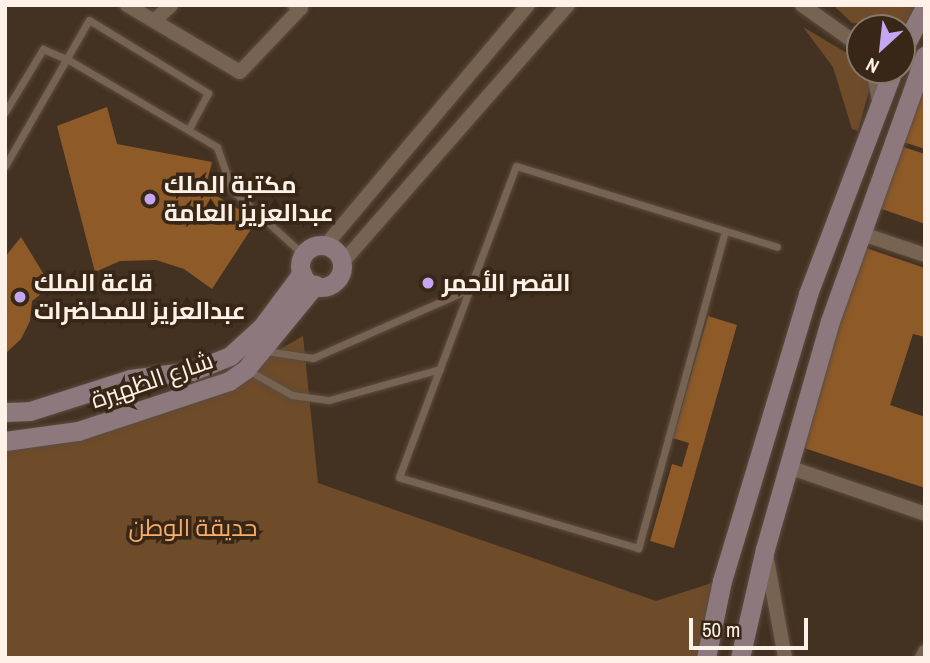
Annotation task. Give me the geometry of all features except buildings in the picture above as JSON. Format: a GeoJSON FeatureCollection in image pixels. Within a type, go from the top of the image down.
{"type":"FeatureCollection","features":[{"type":"Feature","properties":{"kind":"street"},"geometry":{"type":"LineString","coordinates":[[127,5],[240,72],[300,8],[295,5]]}},
{"type":"Feature","properties":{"kind":"street"},"geometry":{"type":"LineString","coordinates":[[154,21],[171,5]]}},
{"type":"Feature","properties":{"kind":"street","name":"شارع الظهيرة"},"geometry":{"type":"LineString","coordinates":[[5,441],[78,431],[229,381],[246,369],[307,271],[311,248],[326,246],[528,5]]}},
{"type":"Feature","properties":{"kind":"street","name":"شارع الظهيرة"},"geometry":{"type":"LineString","coordinates":[[307,271],[337,280],[342,263],[568,5]]}},
{"type":"Feature","properties":{"kind":"street"},"geometry":{"type":"LineString","coordinates":[[802,5],[846,41]]}},
{"type":"Feature","properties":{"kind":"street"},"geometry":{"type":"LineString","coordinates":[[916,24],[925,7]]}},
{"type":"Feature","properties":{"kind":"street"},"geometry":{"type":"LineString","coordinates":[[836,33],[846,38]]}},
{"type":"Feature","properties":{"kind":"street"},"geometry":{"type":"LineString","coordinates":[[740,658],[788,467],[860,233],[918,63]]}},
{"type":"Feature","properties":{"kind":"street"},"geometry":{"type":"LineString","coordinates":[[871,130],[879,89],[877,84]]}},
{"type":"Feature","properties":{"kind":"street"},"geometry":{"type":"LineString","coordinates":[[706,658],[722,581],[790,352],[889,84]]}},
{"type":"Feature","properties":{"kind":"street"},"geometry":{"type":"LineString","coordinates":[[860,233],[925,255]]}},
{"type":"Feature","properties":{"kind":"street"},"geometry":{"type":"LineString","coordinates":[[326,246],[335,250],[342,263]]}},
{"type":"Feature","properties":{"kind":"street","name":"شارع الظهيرة"},"geometry":{"type":"LineString","coordinates":[[5,412],[30,411],[130,379],[192,371],[230,356],[254,336],[307,271]]}},
{"type":"Feature","properties":{"kind":"street"},"geometry":{"type":"LineString","coordinates":[[788,467],[925,514]]}},
{"type":"Feature","properties":{"kind":"street"},"geometry":{"type":"LineString","coordinates":[[765,550],[785,658]]}},
{"type":"Feature","properties":{"kind":"street"},"geometry":{"type":"LineString","coordinates":[[922,658],[925,652]]}},
{"type":"Feature","properties":{"kind":"lane"},"geometry":{"type":"LineString","coordinates":[[5,166],[89,20],[208,93],[189,128]]}},
{"type":"Feature","properties":{"kind":"lane"},"geometry":{"type":"LineString","coordinates":[[5,112],[43,49],[67,59],[189,128],[217,147],[232,190],[307,271]]}},
{"type":"Feature","properties":{"kind":"lane"},"geometry":{"type":"LineString","coordinates":[[725,231],[638,548],[399,477],[467,290],[516,166],[777,247]]}},
{"type":"Feature","properties":{"kind":"lane"},"geometry":{"type":"LineString","coordinates":[[259,351],[313,358],[467,290]]}},
{"type":"Feature","properties":{"kind":"lane"},"geometry":{"type":"LineString","coordinates":[[246,369],[292,395],[329,400],[440,369]]}},
{"type":"Feature","properties":{"kind":"green space"},"geometry":{"type":"Polygon","coordinates":[[[833,5],[916,5],[912,14],[846,14],[846,17],[833,5]]]}},
{"type":"Feature","properties":{"kind":"green space"},"geometry":{"type":"Polygon","coordinates":[[[803,27],[846,52],[846,84],[871,84],[858,131],[852,129],[833,67],[803,27]]]}},
{"type":"Feature","properties":{"kind":"green space","name":"حديقة الوطن"},"geometry":{"type":"Polygon","coordinates":[[[303,336],[318,483],[656,601],[724,579],[707,658],[5,658],[5,439],[79,429],[230,378],[303,336]]]}},
{"type":"Feature","properties":{"kind":"place","name":"مكتبة الملك عبدالعزيز العامة"},"geometry":{"type":"Point","coordinates":[150,199]}},
{"type":"Feature","properties":{"kind":"place","name":"القصر الأحمر"},"geometry":{"type":"Point","coordinates":[428,283]}},
{"type":"Feature","properties":{"kind":"place","name":"قاعة الملك عبدالعزيز للمحاضرات"},"geometry":{"type":"Point","coordinates":[20,297]}}]}
